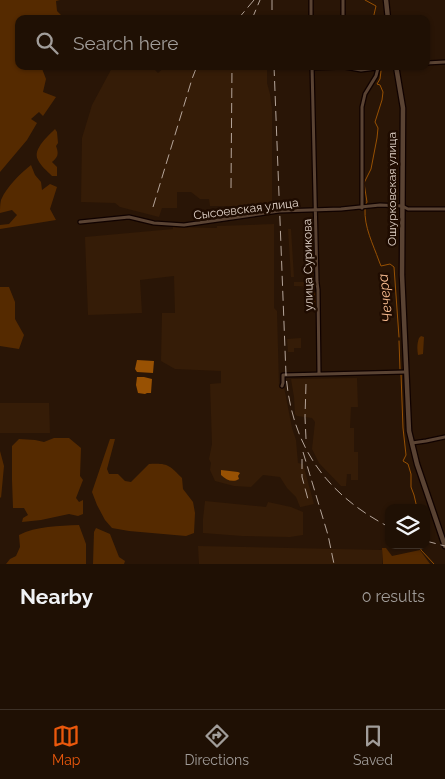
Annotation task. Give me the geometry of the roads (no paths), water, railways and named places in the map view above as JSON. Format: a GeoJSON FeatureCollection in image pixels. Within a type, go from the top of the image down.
{"type":"FeatureCollection","features":[{"type":"Feature","properties":{"kind":"street"},"geometry":{"type":"LineString","coordinates":[[311,0],[311,15]]}},
{"type":"Feature","properties":{"kind":"street"},"geometry":{"type":"LineString","coordinates":[[343,0],[343,15]]}},
{"type":"Feature","properties":{"kind":"street"},"geometry":{"type":"LineString","coordinates":[[386,0],[388,15]]}},
{"type":"Feature","properties":{"kind":"street"},"geometry":{"type":"LineString","coordinates":[[430,63],[445,62]]}},
{"type":"Feature","properties":{"kind":"street","name":"улица Сурикова"},"geometry":{"type":"LineString","coordinates":[[312,70],[319,374]]}},
{"type":"Feature","properties":{"kind":"street"},"geometry":{"type":"LineString","coordinates":[[362,208],[362,107],[365,94],[378,70]]}},
{"type":"Feature","properties":{"kind":"street","name":"Ошурковская улица"},"geometry":{"type":"LineString","coordinates":[[397,70],[403,108],[402,275],[408,420],[417,464],[443,534],[445,546]]}},
{"type":"Feature","properties":{"kind":"street","name":"Сысоевская улица"},"geometry":{"type":"LineString","coordinates":[[80,222],[130,217],[154,223],[184,225],[271,212],[380,206],[402,206],[408,209],[445,209]]}},
{"type":"Feature","properties":{"kind":"street"},"geometry":{"type":"LineString","coordinates":[[282,386],[283,375],[406,372]]}},
{"type":"Feature","properties":{"kind":"street"},"geometry":{"type":"LineString","coordinates":[[412,442],[426,442],[445,437]]}},
{"type":"Feature","properties":{"kind":"waterway","name":"Чечера"},"geometry":{"type":"LineString","coordinates":[[365,0],[376,6],[374,15]]}},
{"type":"Feature","properties":{"kind":"waterway","name":"Чечера"},"geometry":{"type":"LineString","coordinates":[[366,204],[364,183],[371,169],[377,138],[378,128],[375,122],[383,92],[380,85],[377,84],[381,71]]}},
{"type":"Feature","properties":{"kind":"waterway","name":"Чечера"},"geometry":{"type":"LineString","coordinates":[[365,209],[367,229],[381,266],[390,264],[394,267],[399,337]]}},
{"type":"Feature","properties":{"kind":"waterway","name":"Чечера"},"geometry":{"type":"LineString","coordinates":[[399,341],[400,369]]}},
{"type":"Feature","properties":{"kind":"waterway","name":"Чечера"},"geometry":{"type":"LineString","coordinates":[[401,374],[406,455],[403,461],[408,464],[411,474],[411,487],[416,504]]}},
{"type":"Feature","properties":{"kind":"waterway","name":"Чечера"},"geometry":{"type":"LineString","coordinates":[[421,549],[434,564]]}},
{"type":"Feature","properties":{"kind":"railway"},"geometry":{"type":"LineString","coordinates":[[241,15],[254,0]]}},
{"type":"Feature","properties":{"kind":"railway"},"geometry":{"type":"LineString","coordinates":[[254,15],[260,0]]}},
{"type":"Feature","properties":{"kind":"railway"},"geometry":{"type":"LineString","coordinates":[[272,0],[272,15]]}},
{"type":"Feature","properties":{"kind":"railway"},"geometry":{"type":"LineString","coordinates":[[153,207],[195,70]]}},
{"type":"Feature","properties":{"kind":"railway"},"geometry":{"type":"LineString","coordinates":[[231,188],[232,70]]}},
{"type":"Feature","properties":{"kind":"railway"},"geometry":{"type":"LineString","coordinates":[[274,70],[286,375],[290,401],[296,424],[316,466],[347,499],[385,525]]}},
{"type":"Feature","properties":{"kind":"railway"},"geometry":{"type":"LineString","coordinates":[[306,384],[306,439]]}},
{"type":"Feature","properties":{"kind":"railway"},"geometry":{"type":"LineString","coordinates":[[303,452],[328,535],[334,564]]}},
{"type":"Feature","properties":{"kind":"railway"},"geometry":{"type":"LineString","coordinates":[[302,459],[302,477],[309,503]]}},
{"type":"Feature","properties":{"kind":"railway"},"geometry":{"type":"LineString","coordinates":[[430,542],[445,546]]}}]}
